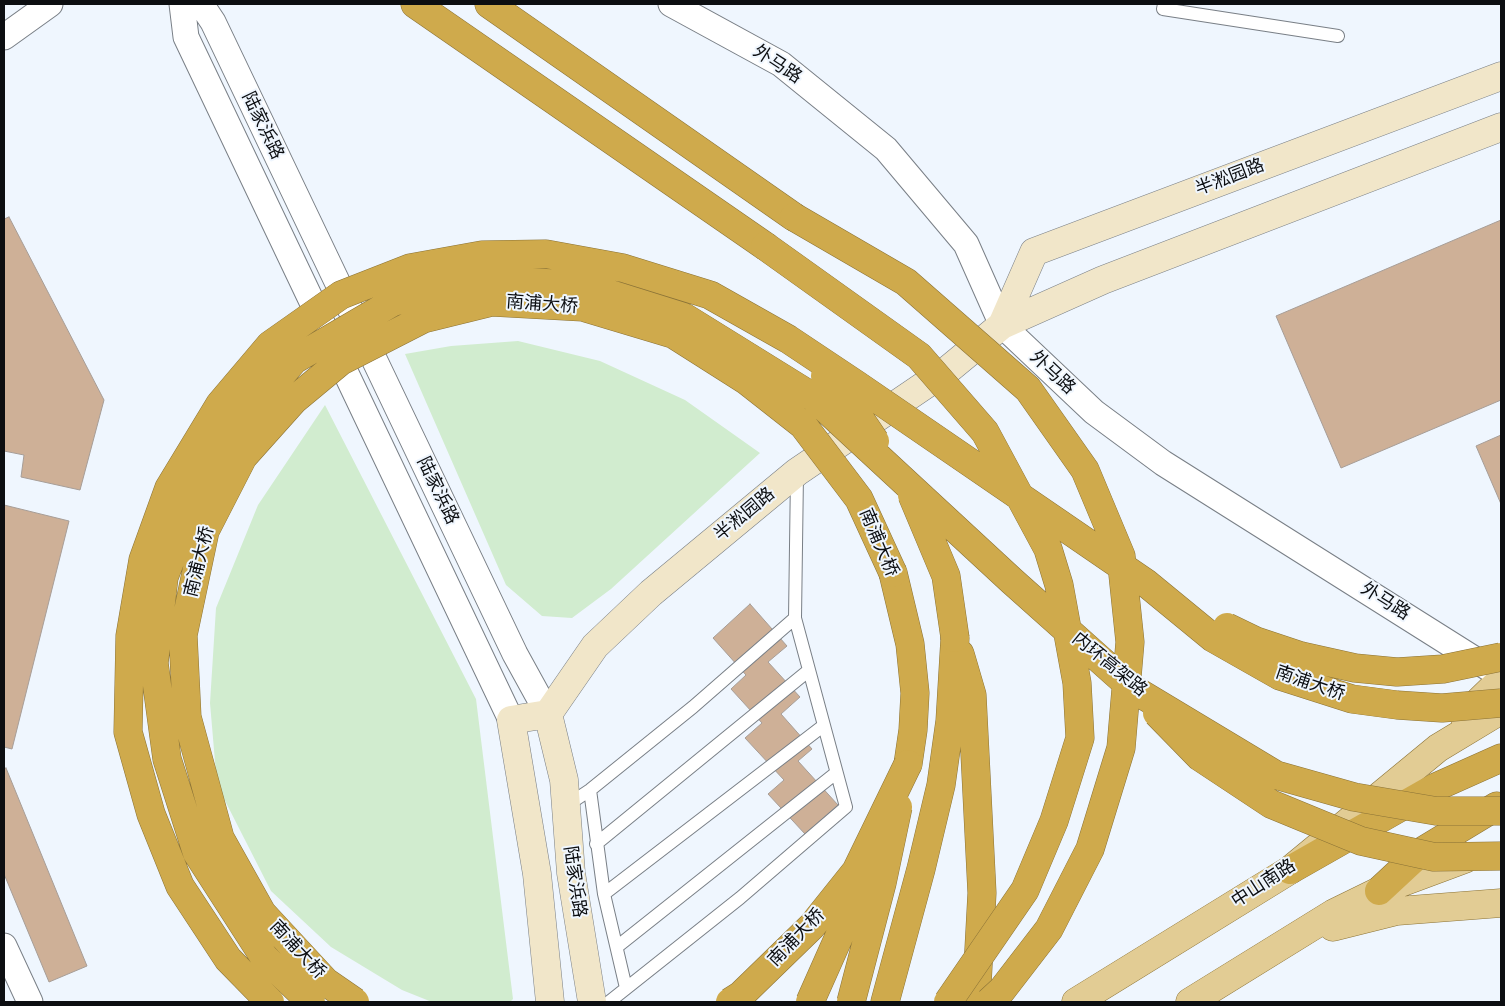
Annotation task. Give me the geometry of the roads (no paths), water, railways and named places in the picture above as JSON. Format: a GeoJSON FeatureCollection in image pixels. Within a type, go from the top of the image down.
{"type":"FeatureCollection","features":[{"type":"Feature","properties":{"kind":"highway"},"geometry":{"type":"LineString","coordinates":[[415,4],[765,246],[919,356],[985,432],[1048,549],[1059,585],[1077,683],[1080,738],[1054,821],[1025,890],[948,1002]]}},
{"type":"Feature","properties":{"kind":"highway"},"geometry":{"type":"LineString","coordinates":[[489,4],[794,217],[906,282],[1028,389],[1084,470],[1121,556],[1130,642],[1121,748],[1090,848],[1048,929],[1002,990],[989,1002]]}},
{"type":"Feature","properties":{"kind":"highway","name":"南浦大桥"},"geometry":{"type":"LineString","coordinates":[[270,1002],[228,959],[180,886],[151,814],[128,732],[130,636],[143,560],[169,488],[220,404],[270,345],[341,295],[410,268],[482,255],[546,254],[623,268],[710,295],[788,340],[1146,583],[1213,638],[1280,676],[1352,699],[1397,705],[1442,708],[1501,703]]}},
{"type":"Feature","properties":{"kind":"highway","name":"南浦大桥"},"geometry":{"type":"LineString","coordinates":[[311,1002],[264,957],[197,853],[166,759],[154,663],[164,576],[192,506],[232,432],[294,360],[393,302],[473,279],[582,285],[684,317],[813,397]]}},
{"type":"Feature","properties":{"kind":"highway","name":"南浦大桥"},"geometry":{"type":"LineString","coordinates":[[355,1002],[326,982],[262,913],[220,838],[187,717],[183,635],[204,531],[243,457],[294,400],[341,361],[422,319],[492,302],[583,307],[673,334],[747,381],[803,425],[859,499],[893,573],[910,644],[915,693],[914,730],[908,764],[856,871],[812,926],[741,996],[730,1002]]}},
{"type":"Feature","properties":{"kind":"highway"},"geometry":{"type":"LineString","coordinates":[[788,340],[844,395],[912,496],[946,576],[955,638],[972,695],[982,893],[977,985],[974,1002]]}},
{"type":"Feature","properties":{"kind":"highway","name":"内环高架路"},"geometry":{"type":"LineString","coordinates":[[813,397],[1012,581],[1134,689],[1276,774],[1354,797],[1436,811],[1501,811]]}},
{"type":"Feature","properties":{"kind":"highway"},"geometry":{"type":"LineString","coordinates":[[1146,583],[1256,641],[1301,656],[1355,668],[1397,672],[1443,669],[1501,657]]}},
{"type":"Feature","properties":{"kind":"highway"},"geometry":{"type":"LineString","coordinates":[[885,1002],[922,869],[941,785],[950,721],[955,638]]}},
{"type":"Feature","properties":{"kind":"highway"},"geometry":{"type":"LineString","coordinates":[[1134,689],[1200,757],[1271,804],[1361,842],[1434,857],[1501,856]]}},
{"type":"Feature","properties":{"kind":"highway"},"geometry":{"type":"LineString","coordinates":[[1290,870],[1436,787],[1501,758]]}},
{"type":"Feature","properties":{"kind":"highway"},"geometry":{"type":"LineString","coordinates":[[810,1002],[862,888],[908,764]]}},
{"type":"Feature","properties":{"kind":"highway"},"geometry":{"type":"LineString","coordinates":[[851,1002],[882,883],[908,764]]}},
{"type":"Feature","properties":{"kind":"highway"},"geometry":{"type":"LineString","coordinates":[[1379,891],[1421,852],[1501,804]]}},
{"type":"Feature","properties":{"kind":"main road","name":"半淞园路"},"geometry":{"type":"LineString","coordinates":[[1002,325],[1034,252],[1501,76]]}},
{"type":"Feature","properties":{"kind":"main road","name":"半淞园路"},"geometry":{"type":"LineString","coordinates":[[548,714],[595,646],[652,593],[797,472],[950,368],[1002,325],[1103,280],[1501,127]]}},
{"type":"Feature","properties":{"kind":"main road","name":"中山南路"},"geometry":{"type":"LineString","coordinates":[[1438,748],[1460,719],[1501,680]]}},
{"type":"Feature","properties":{"kind":"main road","name":"中山南路"},"geometry":{"type":"LineString","coordinates":[[1076,1002],[1290,870],[1438,748],[1501,710]]}},
{"type":"Feature","properties":{"kind":"main road"},"geometry":{"type":"LineString","coordinates":[[511,720],[548,714]]}},
{"type":"Feature","properties":{"kind":"main road","name":"陆家浜路"},"geometry":{"type":"LineString","coordinates":[[548,714],[564,780],[571,873],[592,1002]]}},
{"type":"Feature","properties":{"kind":"main road","name":"陆家浜路"},"geometry":{"type":"LineString","coordinates":[[511,720],[537,874],[550,1002]]}},
{"type":"Feature","properties":{"kind":"main road"},"geometry":{"type":"LineString","coordinates":[[1190,1002],[1334,913],[1379,891],[1434,869],[1501,847]]}},
{"type":"Feature","properties":{"kind":"main road"},"geometry":{"type":"LineString","coordinates":[[1282,944],[1354,921],[1397,911],[1501,902]]}},
{"type":"Feature","properties":{"kind":"street"},"geometry":{"type":"LineString","coordinates":[[4,37],[50,4]]}},
{"type":"Feature","properties":{"kind":"street","name":"陆家浜路"},"geometry":{"type":"LineString","coordinates":[[182,4],[186,37],[511,720]]}},
{"type":"Feature","properties":{"kind":"street","name":"陆家浜路"},"geometry":{"type":"LineString","coordinates":[[201,4],[218,32],[515,654],[548,714]]}},
{"type":"Feature","properties":{"kind":"street","name":"外马路"},"geometry":{"type":"LineString","coordinates":[[671,4],[781,64],[886,149],[966,244],[1002,325],[1094,412],[1163,463],[1501,676]]}},
{"type":"Feature","properties":{"kind":"street"},"geometry":{"type":"LineString","coordinates":[[4,946],[30,1002]]}},
{"type":"Feature","properties":{"kind":"lane"},"geometry":{"type":"LineString","coordinates":[[1164,4],[1163,9],[1338,36]]}},
{"type":"Feature","properties":{"kind":"lane"},"geometry":{"type":"LineString","coordinates":[[609,1002],[740,898],[846,806],[795,618],[797,472]]}},
{"type":"Feature","properties":{"kind":"lane"},"geometry":{"type":"LineString","coordinates":[[566,806],[590,790],[693,707],[795,618]]}},
{"type":"Feature","properties":{"kind":"lane"},"geometry":{"type":"LineString","coordinates":[[596,844],[808,671]]}},
{"type":"Feature","properties":{"kind":"lane"},"geometry":{"type":"LineString","coordinates":[[604,894],[823,726]]}},
{"type":"Feature","properties":{"kind":"lane"},"geometry":{"type":"LineString","coordinates":[[618,946],[836,773]]}},
{"type":"Feature","properties":{"kind":"lane"},"geometry":{"type":"LineString","coordinates":[[590,790],[604,894],[618,946],[626,988]]}}]}
